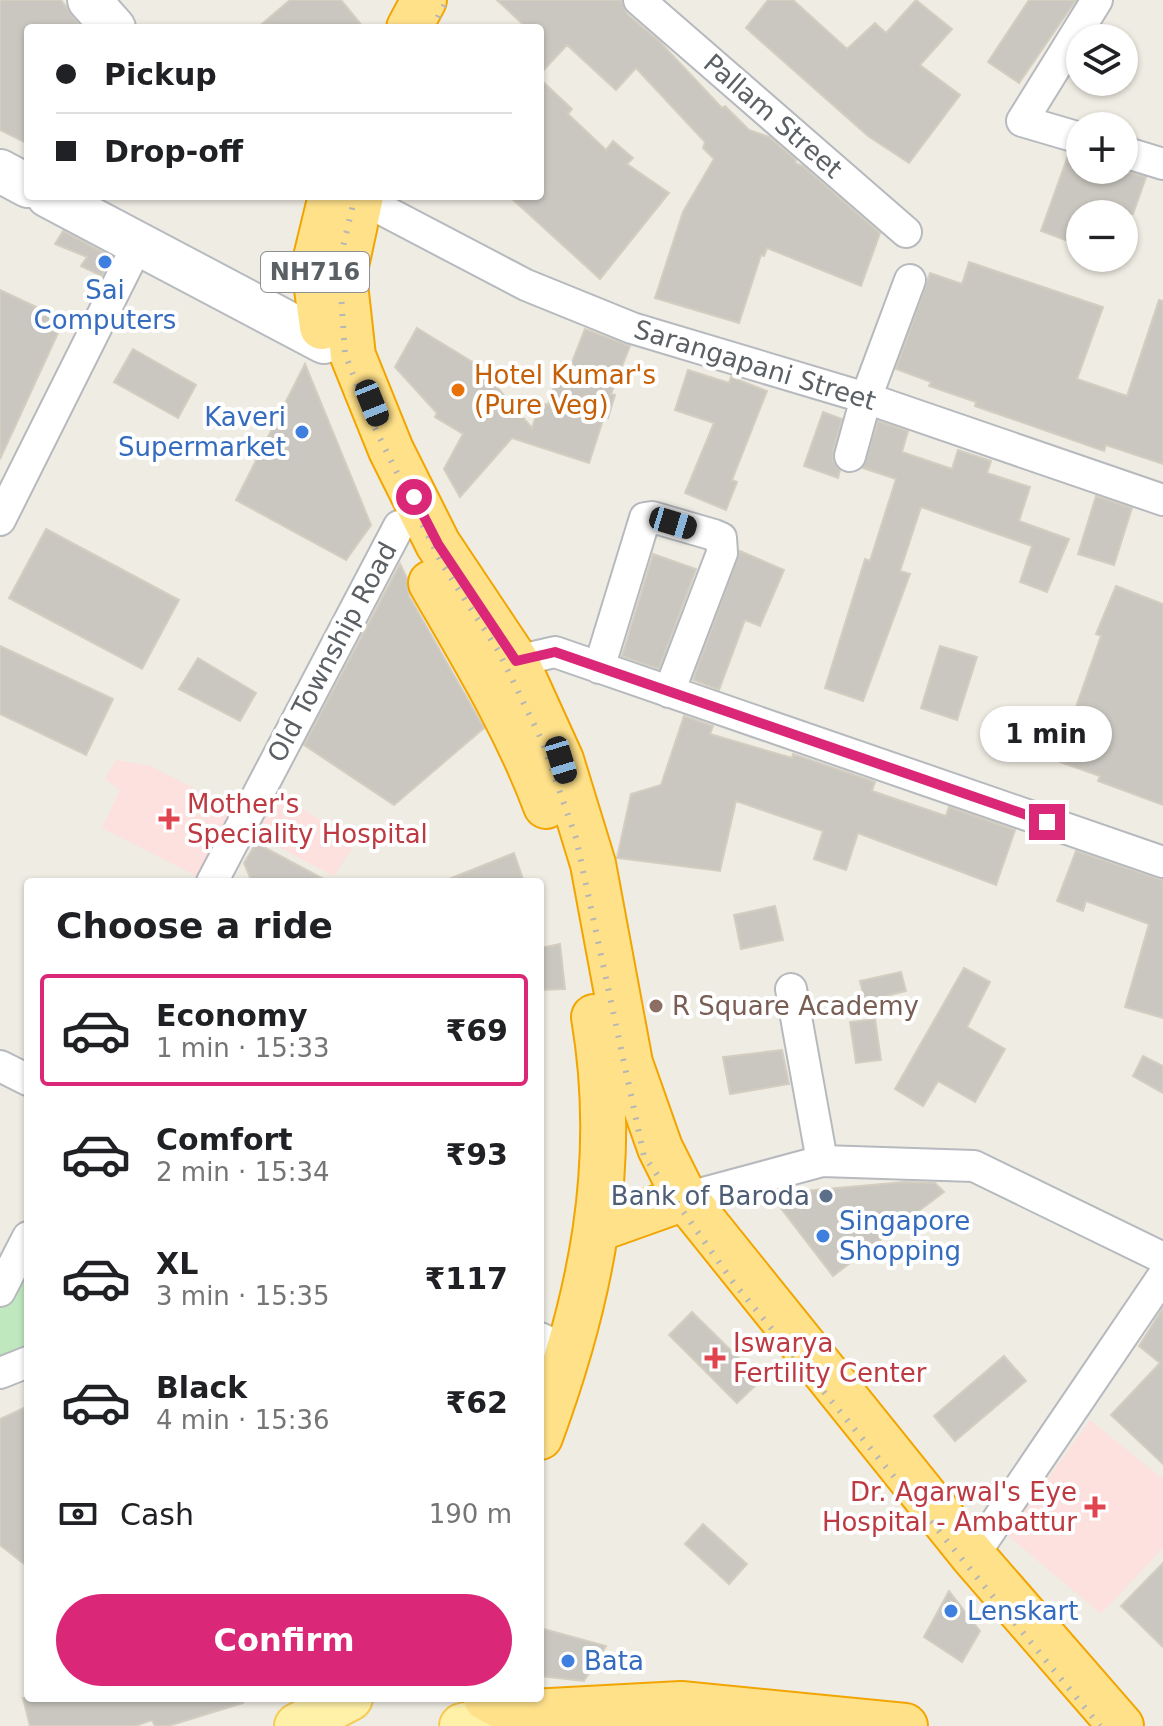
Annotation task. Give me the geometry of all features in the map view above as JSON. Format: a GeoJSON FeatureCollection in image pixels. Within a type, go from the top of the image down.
{"type":"FeatureCollection","features":[{"type":"Feature","properties":{"kind":"highway"},"geometry":{"type":"LineString","coordinates":[[411,24],[424,0]]}},
{"type":"Feature","properties":{"kind":"highway"},"geometry":{"type":"LineString","coordinates":[[441,24],[453,0]]}},
{"type":"Feature","properties":{"kind":"highway","name":"NH716"},"geometry":{"type":"LineString","coordinates":[[338,200],[314,266],[327,371],[362,456],[485,676],[532,769],[567,863],[602,1062],[598,1229],[556,1345],[544,1414]]}},
{"type":"Feature","properties":{"kind":"highway","name":"NH716"},"geometry":{"type":"LineString","coordinates":[[339,200],[353,356],[391,450],[438,544],[516,661],[561,760],[593,864],[630,1063],[660,1148],[685,1198],[973,1556],[1121,1726]]}},
{"type":"Feature","properties":{"kind":"highway"},"geometry":{"type":"LineString","coordinates":[[598,1229],[685,1198]]}},
{"type":"Feature","properties":{"kind":"highway"},"geometry":{"type":"LineString","coordinates":[[1070,1670],[1083,1726]]}},
{"type":"Feature","properties":{"kind":"highway"},"geometry":{"type":"LineString","coordinates":[[500,1706],[681,1704],[738,1717],[905,1726]]}},
{"type":"Feature","properties":{"kind":"main road"},"geometry":{"type":"LineString","coordinates":[[89,0],[110,24]]}},
{"type":"Feature","properties":{"kind":"main road"},"geometry":{"type":"LineString","coordinates":[[0,171],[24,184]]}},
{"type":"Feature","properties":{"kind":"main road"},"geometry":{"type":"LineString","coordinates":[[56,200],[324,342]]}},
{"type":"Feature","properties":{"kind":"main road"},"geometry":{"type":"LineString","coordinates":[[297,1726],[342,1702]]}},
{"type":"Feature","properties":{"kind":"main road"},"geometry":{"type":"LineString","coordinates":[[462,1726],[500,1706]]}},
{"type":"Feature","properties":{"kind":"street","name":"Pallam Street"},"geometry":{"type":"LineString","coordinates":[[639,0],[906,232]]}},
{"type":"Feature","properties":{"kind":"street"},"geometry":{"type":"LineString","coordinates":[[1066,134],[1022,121],[1097,0]]}},
{"type":"Feature","properties":{"kind":"street"},"geometry":{"type":"LineString","coordinates":[[1138,156],[1163,164]]}},
{"type":"Feature","properties":{"kind":"street","name":"Sarangapani Street"},"geometry":{"type":"LineString","coordinates":[[343,200],[526,285],[619,323],[866,398],[1163,500]]}},
{"type":"Feature","properties":{"kind":"street"},"geometry":{"type":"LineString","coordinates":[[0,520],[138,244]]}},
{"type":"Feature","properties":{"kind":"street"},"geometry":{"type":"LineString","coordinates":[[850,456],[866,398],[910,280]]}},
{"type":"Feature","properties":{"kind":"street"},"geometry":{"type":"LineString","coordinates":[[599,668],[640,524],[645,518],[652,517],[714,535],[721,538],[722,553],[669,692]]}},
{"type":"Feature","properties":{"kind":"street","name":"Old Township Road"},"geometry":{"type":"LineString","coordinates":[[220,876],[399,526]]}},
{"type":"Feature","properties":{"kind":"street"},"geometry":{"type":"LineString","coordinates":[[516,661],[555,652],[1163,862]]}},
{"type":"Feature","properties":{"kind":"street"},"geometry":{"type":"LineString","coordinates":[[791,989],[822,1161]]}},
{"type":"Feature","properties":{"kind":"street"},"geometry":{"type":"LineString","coordinates":[[0,1066],[24,1078]]}},
{"type":"Feature","properties":{"kind":"street"},"geometry":{"type":"LineString","coordinates":[[685,1198],[822,1161],[974,1166],[1163,1258]]}},
{"type":"Feature","properties":{"kind":"street"},"geometry":{"type":"LineString","coordinates":[[0,1291],[24,1245]]}},
{"type":"Feature","properties":{"kind":"street"},"geometry":{"type":"LineString","coordinates":[[973,1556],[1163,1276]]}},
{"type":"Feature","properties":{"kind":"street"},"geometry":{"type":"LineString","coordinates":[[0,1373],[24,1364]]}},
{"type":"Feature","properties":{"kind":"shaded area","name":"Mother's Speciality Hospital"},"geometry":{"type":"Polygon","coordinates":[[[116,760],[151,766],[237,811],[200,878],[102,828],[120,790],[105,779],[116,760]]]}},
{"type":"Feature","properties":{"kind":"shaded area"},"geometry":{"type":"Polygon","coordinates":[[[277,793],[356,842],[334,876],[255,835],[277,793]]]}},
{"type":"Feature","properties":{"kind":"shaded area","name":"Dr. Agarwal's Eye Hospital - Ambattur"},"geometry":{"type":"Polygon","coordinates":[[[1090,1420],[1163,1479],[1163,1548],[1101,1614],[1007,1535],[1090,1420]]]}},
{"type":"Feature","properties":{"kind":"green space"},"geometry":{"type":"Polygon","coordinates":[[[24,1264],[24,1357],[0,1365],[0,1309],[24,1264]]]}},
{"type":"Feature","properties":{"kind":"building"},"geometry":{"type":"Polygon","coordinates":[[[0,0],[61,0],[79,24],[24,24],[24,142],[0,130],[0,0]]]}},
{"type":"Feature","properties":{"kind":"building"},"geometry":{"type":"Polygon","coordinates":[[[290,0],[341,0],[361,24],[262,24],[290,0]]]}},
{"type":"Feature","properties":{"kind":"building"},"geometry":{"type":"Polygon","coordinates":[[[497,0],[621,0],[627,14],[660,42],[722,108],[725,106],[749,130],[769,137],[796,160],[795,163],[803,166],[880,233],[861,286],[767,248],[764,256],[761,255],[739,323],[655,298],[683,212],[714,159],[703,148],[705,142],[636,68],[616,90],[567,45],[544,70],[544,24],[523,24],[497,0]]]}},
{"type":"Feature","properties":{"kind":"building"},"geometry":{"type":"Polygon","coordinates":[[[768,0],[793,0],[847,49],[875,23],[886,33],[916,0],[952,29],[920,65],[960,95],[909,163],[868,136],[746,28],[768,0]]]}},
{"type":"Feature","properties":{"kind":"building"},"geometry":{"type":"Polygon","coordinates":[[[1029,0],[1076,0],[1019,83],[988,62],[1029,0]]]}},
{"type":"Feature","properties":{"kind":"building"},"geometry":{"type":"Polygon","coordinates":[[[544,83],[572,109],[568,114],[606,150],[613,141],[633,158],[627,164],[669,193],[600,279],[513,200],[544,200],[544,83]]]}},
{"type":"Feature","properties":{"kind":"building"},"geometry":{"type":"Polygon","coordinates":[[[1066,161],[1066,184],[1138,184],[1138,175],[1146,177],[1138,200],[1066,200],[1066,240],[1041,231],[1066,161]]]}},
{"type":"Feature","properties":{"kind":"building"},"geometry":{"type":"Polygon","coordinates":[[[63,231],[112,257],[102,276],[81,266],[87,257],[55,244],[63,231]]]}},
{"type":"Feature","properties":{"kind":"building"},"geometry":{"type":"Polygon","coordinates":[[[969,262],[1103,307],[1077,379],[1127,396],[1159,300],[1163,301],[1163,464],[1106,445],[1104,451],[975,406],[976,402],[929,386],[931,382],[896,369],[930,273],[962,284],[969,262]]]}},
{"type":"Feature","properties":{"kind":"building"},"geometry":{"type":"Polygon","coordinates":[[[0,290],[64,320],[0,459],[0,290]]]}},
{"type":"Feature","properties":{"kind":"building"},"geometry":{"type":"Polygon","coordinates":[[[417,328],[479,366],[532,428],[540,402],[548,405],[557,377],[565,380],[585,329],[630,346],[611,394],[615,395],[608,418],[604,417],[589,463],[512,438],[460,497],[444,469],[463,434],[435,417],[437,413],[395,367],[417,328]]]}},
{"type":"Feature","properties":{"kind":"building"},"geometry":{"type":"Polygon","coordinates":[[[133,349],[196,385],[178,418],[114,382],[133,349]]]}},
{"type":"Feature","properties":{"kind":"building","name":"Kaveri Supermarket"},"geometry":{"type":"Polygon","coordinates":[[[305,364],[371,525],[346,560],[236,500],[305,364]]]}},
{"type":"Feature","properties":{"kind":"building"},"geometry":{"type":"Polygon","coordinates":[[[688,370],[729,383],[731,377],[767,391],[732,480],[737,482],[726,510],[685,493],[714,423],[675,410],[688,370]]]}},
{"type":"Feature","properties":{"kind":"building"},"geometry":{"type":"Polygon","coordinates":[[[823,412],[842,419],[833,452],[833,461],[840,470],[838,478],[804,466],[823,412]]]}},
{"type":"Feature","properties":{"kind":"building"},"geometry":{"type":"Polygon","coordinates":[[[878,421],[908,431],[902,452],[952,469],[958,450],[991,461],[987,473],[1030,487],[1019,521],[1069,539],[1047,592],[1020,582],[1032,546],[921,507],[900,571],[910,574],[863,701],[825,688],[865,559],[870,561],[896,479],[863,468],[878,421]]]}},
{"type":"Feature","properties":{"kind":"building"},"geometry":{"type":"Polygon","coordinates":[[[1096,496],[1132,508],[1114,565],[1078,554],[1096,496]]]}},
{"type":"Feature","properties":{"kind":"building"},"geometry":{"type":"Polygon","coordinates":[[[46,529],[179,600],[142,669],[9,598],[46,529]]]}},
{"type":"Feature","properties":{"kind":"building"},"geometry":{"type":"Polygon","coordinates":[[[740,551],[784,570],[760,626],[745,620],[719,690],[693,680],[740,551]]]}},
{"type":"Feature","properties":{"kind":"building"},"geometry":{"type":"Polygon","coordinates":[[[653,554],[696,569],[659,669],[622,656],[653,554]]]}},
{"type":"Feature","properties":{"kind":"building"},"geometry":{"type":"Polygon","coordinates":[[[400,564],[407,578],[409,596],[484,728],[394,805],[304,745],[400,564]]]}},
{"type":"Feature","properties":{"kind":"building"},"geometry":{"type":"Polygon","coordinates":[[[1116,586],[1163,604],[1163,805],[1098,781],[1100,776],[1057,761],[1101,636],[1096,634],[1116,586]]]}},
{"type":"Feature","properties":{"kind":"building"},"geometry":{"type":"Polygon","coordinates":[[[0,646],[113,699],[86,755],[0,714],[0,646]]]}},
{"type":"Feature","properties":{"kind":"building"},"geometry":{"type":"Polygon","coordinates":[[[940,646],[977,657],[957,720],[921,708],[940,646]]]}},
{"type":"Feature","properties":{"kind":"building"},"geometry":{"type":"Polygon","coordinates":[[[198,658],[256,693],[240,721],[179,689],[198,658]]]}},
{"type":"Feature","properties":{"kind":"building"},"geometry":{"type":"Polygon","coordinates":[[[684,716],[713,726],[710,734],[792,758],[793,754],[875,782],[872,791],[946,816],[949,807],[1015,830],[996,885],[858,833],[846,870],[814,859],[823,831],[736,801],[720,871],[617,858],[631,794],[661,785],[684,716]]]}},
{"type":"Feature","properties":{"kind":"building"},"geometry":{"type":"Polygon","coordinates":[[[256,843],[322,878],[250,878],[244,863],[256,843]]]}},
{"type":"Feature","properties":{"kind":"building"},"geometry":{"type":"Polygon","coordinates":[[[1076,851],[1163,880],[1163,1018],[1125,1007],[1149,924],[1086,901],[1083,911],[1057,901],[1076,851]]]}},
{"type":"Feature","properties":{"kind":"building"},"geometry":{"type":"Polygon","coordinates":[[[514,853],[523,878],[452,878],[514,853]]]}},
{"type":"Feature","properties":{"kind":"building"},"geometry":{"type":"Polygon","coordinates":[[[775,906],[783,940],[741,949],[734,915],[775,906]]]}},
{"type":"Feature","properties":{"kind":"building"},"geometry":{"type":"Polygon","coordinates":[[[560,944],[565,989],[544,990],[544,947],[560,944]]]}},
{"type":"Feature","properties":{"kind":"building"},"geometry":{"type":"Polygon","coordinates":[[[964,968],[990,982],[967,1027],[1005,1049],[975,1102],[938,1081],[923,1106],[895,1089],[964,968]]]}},
{"type":"Feature","properties":{"kind":"building"},"geometry":{"type":"Polygon","coordinates":[[[901,972],[906,991],[865,1001],[860,981],[901,972]]]}},
{"type":"Feature","properties":{"kind":"building"},"geometry":{"type":"Polygon","coordinates":[[[875,1019],[881,1060],[856,1063],[850,1022],[875,1019]]]}},
{"type":"Feature","properties":{"kind":"building"},"geometry":{"type":"Polygon","coordinates":[[[782,1050],[789,1084],[730,1094],[723,1057],[782,1050]]]}},
{"type":"Feature","properties":{"kind":"building"},"geometry":{"type":"Polygon","coordinates":[[[1143,1056],[1163,1066],[1163,1093],[1133,1076],[1143,1056]]]}},
{"type":"Feature","properties":{"kind":"building"},"geometry":{"type":"Polygon","coordinates":[[[904,1182],[935,1183],[944,1192],[833,1276],[770,1194],[904,1182]]]}},
{"type":"Feature","properties":{"kind":"building"},"geometry":{"type":"Polygon","coordinates":[[[1163,1308],[1163,1464],[1111,1415],[1160,1363],[1139,1346],[1163,1308]]]}},
{"type":"Feature","properties":{"kind":"building","name":"Iswarya Fertility Center"},"geometry":{"type":"Polygon","coordinates":[[[692,1312],[761,1380],[737,1403],[669,1335],[692,1312]]]}},
{"type":"Feature","properties":{"kind":"building"},"geometry":{"type":"Polygon","coordinates":[[[1004,1356],[1026,1381],[955,1441],[934,1416],[1004,1356]]]}},
{"type":"Feature","properties":{"kind":"building"},"geometry":{"type":"Polygon","coordinates":[[[24,1408],[24,1564],[0,1545],[0,1419],[24,1408]]]}},
{"type":"Feature","properties":{"kind":"building"},"geometry":{"type":"Polygon","coordinates":[[[703,1524],[747,1564],[729,1584],[685,1544],[703,1524]]]}},
{"type":"Feature","properties":{"kind":"building"},"geometry":{"type":"Polygon","coordinates":[[[1163,1563],[1163,1647],[1121,1606],[1163,1563]]]}},
{"type":"Feature","properties":{"kind":"building","name":"Lenskart"},"geometry":{"type":"Polygon","coordinates":[[[949,1591],[980,1631],[962,1662],[924,1637],[949,1591]]]}},
{"type":"Feature","properties":{"kind":"building","name":"Bata"},"geometry":{"type":"Polygon","coordinates":[[[544,1629],[606,1646],[584,1681],[544,1676],[544,1629]]]}},
{"type":"Feature","properties":{"kind":"building"},"geometry":{"type":"Polygon","coordinates":[[[24,1702],[243,1703],[168,1726],[155,1726],[152,1720],[135,1726],[30,1726],[24,1702]]]}},
{"type":"Feature","properties":{"kind":"railway"},"geometry":{"type":"LineString","coordinates":[[434,24],[447,0]]}},
{"type":"Feature","properties":{"kind":"railway"},"geometry":{"type":"LineString","coordinates":[[354,200],[339,264],[345,354],[370,418],[442,564],[499,652],[542,741],[576,838],[644,1156],[733,1282],[1100,1726]]}},
{"type":"Feature","properties":{"kind":"place","name":"Sai Computers"},"geometry":{"type":"Point","coordinates":[105,262]}},
{"type":"Feature","properties":{"kind":"place","name":"Hotel Kumar's (Pure Veg)"},"geometry":{"type":"Point","coordinates":[458,390]}},
{"type":"Feature","properties":{"kind":"place","name":"Kaveri Supermarket"},"geometry":{"type":"Point","coordinates":[302,432]}},
{"type":"Feature","properties":{"kind":"place","name":"Mother's Speciality Hospital"},"geometry":{"type":"Point","coordinates":[169,819]}},
{"type":"Feature","properties":{"kind":"place","name":"R Square Academy"},"geometry":{"type":"Point","coordinates":[656,1006]}},
{"type":"Feature","properties":{"kind":"place","name":"Bank of Baroda"},"geometry":{"type":"Point","coordinates":[826,1196]}},
{"type":"Feature","properties":{"kind":"place","name":"Singapore Shopping"},"geometry":{"type":"Point","coordinates":[823,1236]}},
{"type":"Feature","properties":{"kind":"place","name":"Iswarya Fertility Center"},"geometry":{"type":"Point","coordinates":[715,1358]}},
{"type":"Feature","properties":{"kind":"place","name":"Dr. Agarwal's Eye Hospital - Ambattur"},"geometry":{"type":"Point","coordinates":[1095,1507]}},
{"type":"Feature","properties":{"kind":"place","name":"Lenskart"},"geometry":{"type":"Point","coordinates":[951,1611]}},
{"type":"Feature","properties":{"kind":"place","name":"Bata"},"geometry":{"type":"Point","coordinates":[568,1661]}},
{"type":"Feature","properties":{"kind":"route"},"geometry":{"type":"LineString","coordinates":[[414,497],[438,544],[516,661],[555,652],[1047,822]]}}]}
